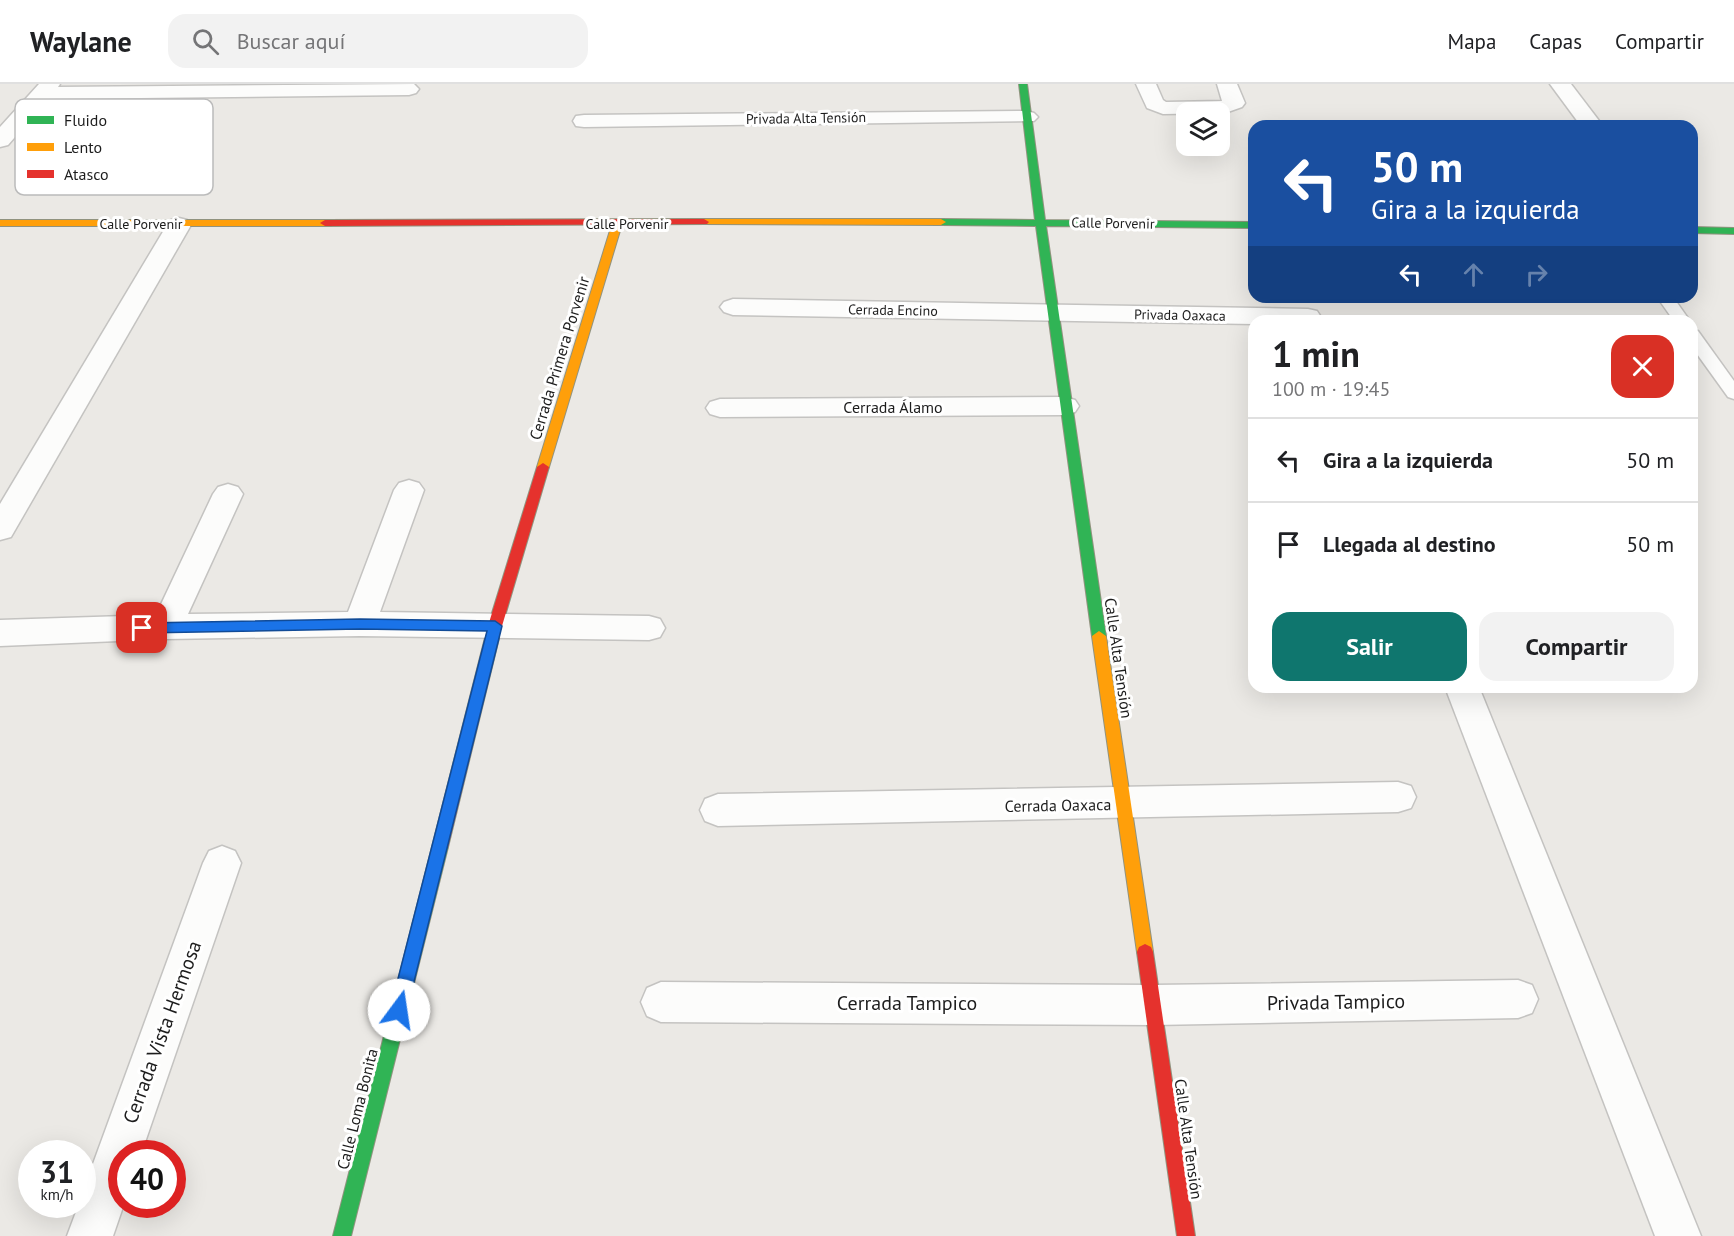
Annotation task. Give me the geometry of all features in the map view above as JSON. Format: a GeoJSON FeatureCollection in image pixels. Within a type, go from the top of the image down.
{"type":"FeatureCollection","features":[{"type":"Feature","properties":{"kind":"street","name":"Calle Alta Tensión"},"geometry":{"type":"LineString","coordinates":[[1023,84],[1065,406],[1186,1236]]}},
{"type":"Feature","properties":{"kind":"street"},"geometry":{"type":"LineString","coordinates":[[1146,84],[1154,104],[1163,108],[1225,107],[1235,103],[1227,84]]}},
{"type":"Feature","properties":{"kind":"street"},"geometry":{"type":"LineString","coordinates":[[1560,84],[1587,120]]}},
{"type":"Feature","properties":{"kind":"street"},"geometry":{"type":"LineString","coordinates":[[46,88],[409,89]]}},
{"type":"Feature","properties":{"kind":"street","name":"Privada Alta Tensión"},"geometry":{"type":"LineString","coordinates":[[584,121],[1027,117]]}},
{"type":"Feature","properties":{"kind":"street"},"geometry":{"type":"LineString","coordinates":[[0,140],[15,124]]}},
{"type":"Feature","properties":{"kind":"street","name":"Calle Porvenir"},"geometry":{"type":"LineString","coordinates":[[0,223],[179,225],[1042,222],[1248,225]]}},
{"type":"Feature","properties":{"kind":"street","name":"Cerrada Primera Porvenir"},"geometry":{"type":"LineString","coordinates":[[533,502],[617,224]]}},
{"type":"Feature","properties":{"kind":"street"},"geometry":{"type":"LineString","coordinates":[[0,529],[179,225]]}},
{"type":"Feature","properties":{"kind":"street"},"geometry":{"type":"LineString","coordinates":[[1698,230],[1734,231]]}},
{"type":"Feature","properties":{"kind":"street","name":"Cerrada Encino"},"geometry":{"type":"LineString","coordinates":[[733,307],[1052,314]]}},
{"type":"Feature","properties":{"kind":"street","name":"Privada Oaxaca"},"geometry":{"type":"LineString","coordinates":[[1052,314],[1248,316]]}},
{"type":"Feature","properties":{"kind":"street","name":"Cerrada Álamo"},"geometry":{"type":"LineString","coordinates":[[720,408],[1065,406]]}},
{"type":"Feature","properties":{"kind":"street"},"geometry":{"type":"LineString","coordinates":[[360,624],[409,490]]}},
{"type":"Feature","properties":{"kind":"street"},"geometry":{"type":"LineString","coordinates":[[166,627],[228,494]]}},
{"type":"Feature","properties":{"kind":"street","name":"Calle Loma Bonita"},"geometry":{"type":"LineString","coordinates":[[342,1236],[495,626],[533,502]]}},
{"type":"Feature","properties":{"kind":"street"},"geometry":{"type":"LineString","coordinates":[[0,633],[166,627],[360,624],[649,628]]}},
{"type":"Feature","properties":{"kind":"street"},"geometry":{"type":"LineString","coordinates":[[1464,693],[1678,1236]]}},
{"type":"Feature","properties":{"kind":"street","name":"Cerrada Oaxaca"},"geometry":{"type":"LineString","coordinates":[[717,810],[1398,797]]}},
{"type":"Feature","properties":{"kind":"street","name":"Cerrada Vista Hermosa"},"geometry":{"type":"LineString","coordinates":[[90,1236],[222,863]]}},
{"type":"Feature","properties":{"kind":"street","name":"Privada Tampico"},"geometry":{"type":"LineString","coordinates":[[1154,1005],[1518,999]]}},
{"type":"Feature","properties":{"kind":"street","name":"Cerrada Tampico"},"geometry":{"type":"LineString","coordinates":[[661,1002],[1154,1005]]}},
{"type":"Feature","properties":{"kind":"lane"},"geometry":{"type":"LineString","coordinates":[[1698,343],[1734,393]]}},
{"type":"Feature","properties":{"kind":"traffic: fast"},"geometry":{"type":"LineString","coordinates":[[1023,84],[1052,313],[1099,636]]}},
{"type":"Feature","properties":{"kind":"traffic: fast"},"geometry":{"type":"LineString","coordinates":[[941,222],[1248,225]]}},
{"type":"Feature","properties":{"kind":"traffic: fast"},"geometry":{"type":"LineString","coordinates":[[1698,230],[1734,231]]}},
{"type":"Feature","properties":{"kind":"traffic: fast"},"geometry":{"type":"LineString","coordinates":[[342,1236],[440,847]]}},
{"type":"Feature","properties":{"kind":"traffic: slow"},"geometry":{"type":"LineString","coordinates":[[704,222],[941,222]]}},
{"type":"Feature","properties":{"kind":"traffic: slow"},"geometry":{"type":"LineString","coordinates":[[0,223],[325,223]]}},
{"type":"Feature","properties":{"kind":"traffic: slow"},"geometry":{"type":"LineString","coordinates":[[543,467],[617,224]]}},
{"type":"Feature","properties":{"kind":"traffic: slow"},"geometry":{"type":"LineString","coordinates":[[1099,636],[1145,952]]}},
{"type":"Feature","properties":{"kind":"traffic: jam"},"geometry":{"type":"LineString","coordinates":[[325,223],[704,222]]}},
{"type":"Feature","properties":{"kind":"traffic: jam"},"geometry":{"type":"LineString","coordinates":[[440,847],[495,626],[543,467]]}},
{"type":"Feature","properties":{"kind":"traffic: jam"},"geometry":{"type":"LineString","coordinates":[[1145,952],[1186,1236]]}},
{"type":"Feature","properties":{"kind":"route"},"geometry":{"type":"LineString","coordinates":[[142,628],[360,624],[495,626],[399,1010]]}}]}
